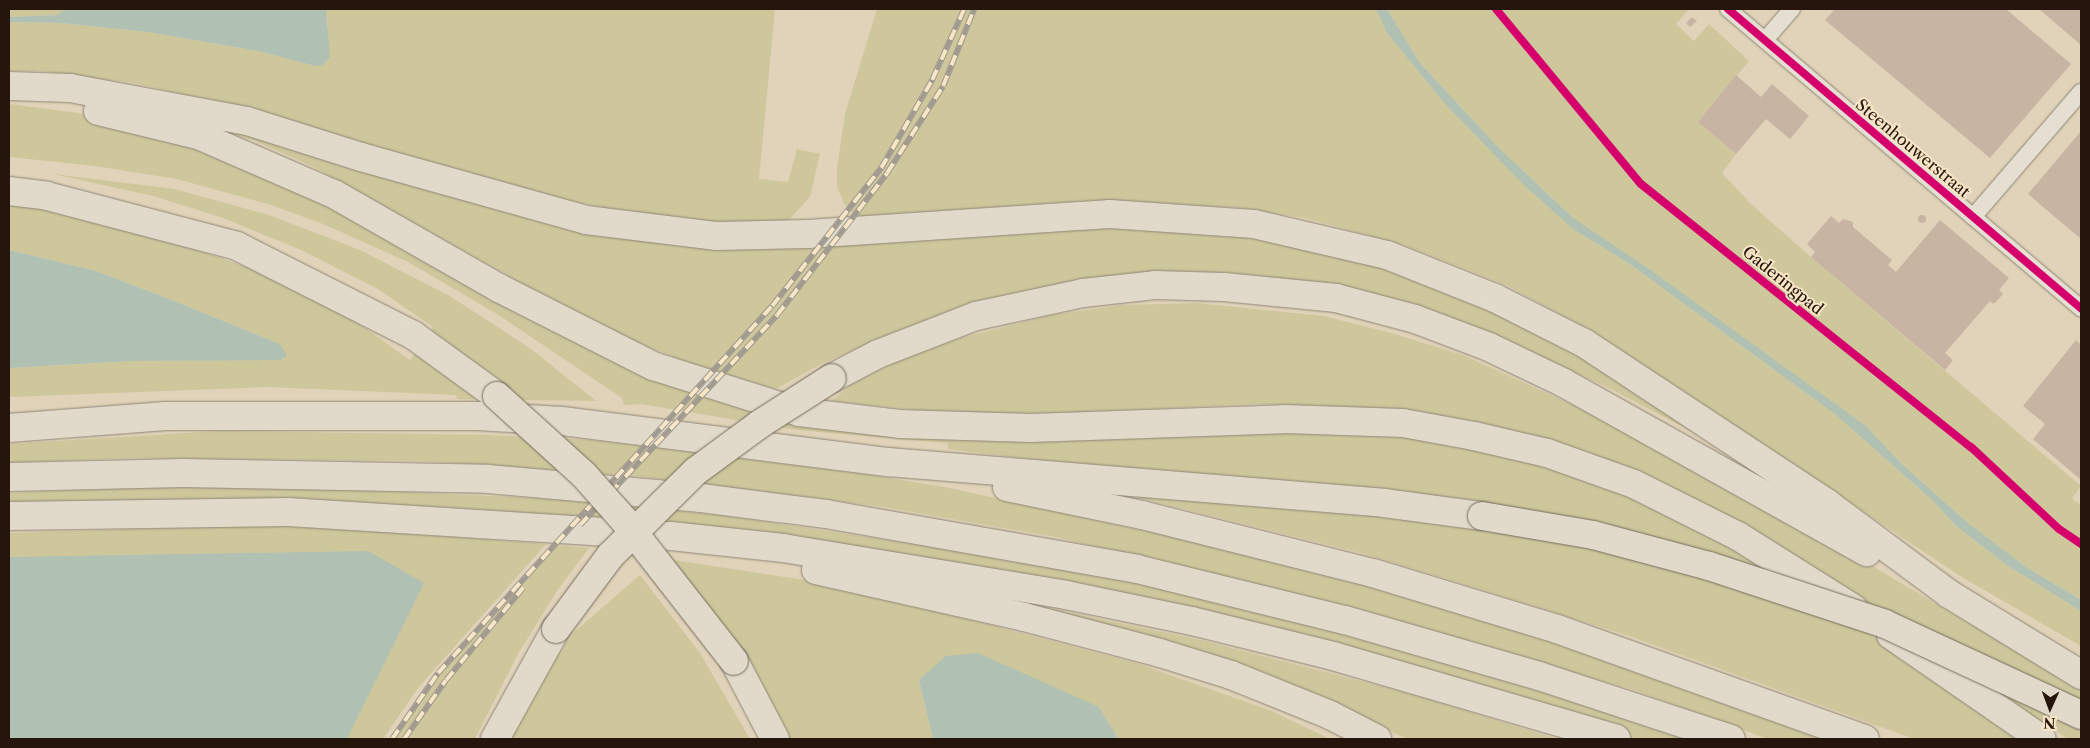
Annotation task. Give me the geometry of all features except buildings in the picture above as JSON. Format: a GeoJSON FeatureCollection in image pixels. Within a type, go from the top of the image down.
{"type":"FeatureCollection","features":[{"type":"Feature","properties":{"kind":"highway"},"geometry":{"type":"LineString","coordinates":[[9,86],[70,88],[247,120],[370,160],[586,220],[717,236],[808,234],[1110,214],[1254,224],[1387,255],[1495,298],[1584,343],[1828,504],[1949,594],[2081,676]]}},
{"type":"Feature","properties":{"kind":"highway"},"geometry":{"type":"LineString","coordinates":[[9,95],[50,99],[198,135],[334,194],[499,288],[653,366],[799,412],[899,424],[1031,428],[1284,419],[1403,423],[1547,453],[1634,484],[1738,536],[1854,608],[2042,739]]}},
{"type":"Feature","properties":{"kind":"highway"},"geometry":{"type":"LineString","coordinates":[[9,191],[48,196],[237,246],[413,335],[497,396],[584,475],[616,512],[734,661],[775,739]]}},
{"type":"Feature","properties":{"kind":"highway"},"geometry":{"type":"LineString","coordinates":[[495,739],[556,629],[610,556],[696,471],[760,424],[832,378],[878,354],[976,316],[1083,293],[1174,286],[1243,288],[1336,298],[1415,319],[1489,347],[1564,383],[1866,552],[1949,594]]}},
{"type":"Feature","properties":{"kind":"highway"},"geometry":{"type":"LineString","coordinates":[[9,428],[166,416],[478,416],[562,422],[888,462],[1384,503],[1482,516],[1593,535],[1709,566],[1885,624],[2081,715]]}},
{"type":"Feature","properties":{"kind":"highway"},"geometry":{"type":"LineString","coordinates":[[888,462],[1142,515],[1373,573],[1557,629],[1865,739]]}},
{"type":"Feature","properties":{"kind":"highway"},"geometry":{"type":"LineString","coordinates":[[9,477],[183,473],[488,479],[701,498],[826,514],[1137,569],[1345,620],[1539,676],[1731,739]]}},
{"type":"Feature","properties":{"kind":"highway"},"geometry":{"type":"LineString","coordinates":[[9,516],[288,512],[671,536],[908,567],[1192,621],[1332,656],[1616,739]]}},
{"type":"Feature","properties":{"kind":"highway"},"geometry":{"type":"LineString","coordinates":[[671,536],[1024,617],[1160,652],[1231,675],[1330,715],[1377,739]]}},
{"type":"Feature","properties":{"kind":"street","name":"Steenhouwerstraat"},"geometry":{"type":"LineString","coordinates":[[1728,9],[2081,308]]}},
{"type":"Feature","properties":{"kind":"street"},"geometry":{"type":"LineString","coordinates":[[1765,40],[1792,9]]}},
{"type":"Feature","properties":{"kind":"street"},"geometry":{"type":"LineString","coordinates":[[1974,217],[2081,92]]}},
{"type":"Feature","properties":{"kind":"shaded area"},"geometry":{"type":"Polygon","coordinates":[[[9,9],[66,9],[58,15],[9,17],[9,9]]]}},
{"type":"Feature","properties":{"kind":"shaded area"},"geometry":{"type":"Polygon","coordinates":[[[66,9],[326,9],[330,57],[323,65],[315,66],[258,51],[148,32],[61,23],[9,22],[9,17],[57,15],[66,9]]]}},
{"type":"Feature","properties":{"kind":"shaded area"},"geometry":{"type":"Polygon","coordinates":[[[326,9],[775,9],[759,179],[788,182],[797,149],[820,154],[810,197],[785,224],[703,222],[619,211],[509,187],[221,103],[134,83],[39,71],[9,71],[9,22],[61,23],[148,32],[258,51],[315,66],[328,26],[326,9]]]}},
{"type":"Feature","properties":{"kind":"shaded area"},"geometry":{"type":"Polygon","coordinates":[[[877,9],[1376,9],[1387,33],[1573,229],[1631,265],[1836,415],[1932,500],[1956,526],[2008,566],[2081,611],[2081,646],[1960,576],[1592,331],[1506,285],[1404,245],[1305,218],[1234,207],[1112,204],[861,223],[844,203],[837,187],[837,168],[845,114],[877,9]]]}},
{"type":"Feature","properties":{"kind":"shaded area"},"geometry":{"type":"Polygon","coordinates":[[[1376,9],[1387,9],[1420,63],[1498,147],[1572,217],[1652,271],[1866,426],[1902,464],[1968,523],[2026,567],[2081,600],[2081,611],[2008,566],[1956,526],[1932,500],[1836,415],[1631,265],[1573,229],[1524,185],[1447,106],[1387,33],[1376,9]]]}},
{"type":"Feature","properties":{"kind":"shaded area"},"geometry":{"type":"Polygon","coordinates":[[[1387,9],[1689,9],[1676,24],[1694,41],[1709,24],[1749,61],[1698,122],[1736,154],[1722,173],[1752,205],[1811,257],[2081,486],[2072,498],[2081,505],[2081,600],[2026,567],[1968,523],[1902,464],[1866,426],[1572,217],[1498,147],[1420,63],[1387,9]]]}},
{"type":"Feature","properties":{"kind":"shaded area"},"geometry":{"type":"Polygon","coordinates":[[[9,104],[87,114],[278,174],[506,298],[805,416],[1390,429],[1570,469],[1722,536],[2029,739],[1914,739],[1626,635],[1474,587],[1358,552],[1120,493],[1473,522],[1476,500],[1020,458],[948,449],[948,443],[796,430],[641,404],[624,405],[622,398],[497,314],[408,262],[323,224],[271,205],[177,179],[95,166],[9,157],[9,104]]]}},
{"type":"Feature","properties":{"kind":"shaded area"},"geometry":{"type":"Polygon","coordinates":[[[167,112],[613,230],[1191,226],[1362,254],[1552,334],[1755,465],[1609,388],[1541,357],[1222,276],[887,336],[823,363],[776,389],[692,364],[636,342],[536,291],[312,166],[255,141],[167,112]]]}},
{"type":"Feature","properties":{"kind":"shaded area"},"geometry":{"type":"Polygon","coordinates":[[[53,174],[175,189],[269,215],[360,250],[448,295],[531,349],[596,401],[457,399],[456,395],[267,387],[9,397],[9,368],[131,361],[284,359],[280,344],[169,299],[96,271],[9,250],[9,203],[43,208],[189,247],[266,274],[344,313],[410,360],[433,327],[378,289],[301,250],[223,218],[153,196],[53,174]]]}},
{"type":"Feature","properties":{"kind":"shaded area"},"geometry":{"type":"Polygon","coordinates":[[[9,250],[96,271],[280,344],[287,356],[280,360],[131,361],[9,368],[9,250]]]}},
{"type":"Feature","properties":{"kind":"shaded area"},"geometry":{"type":"Polygon","coordinates":[[[1197,303],[1324,316],[1395,334],[1465,356],[1610,422],[1842,548],[2081,690],[2081,739],[2068,739],[1730,519],[1405,410],[1255,404],[1066,413],[945,413],[832,401],[850,385],[900,359],[964,337],[1052,315],[1122,305],[1197,303]]]}},
{"type":"Feature","properties":{"kind":"shaded area"},"geometry":{"type":"Polygon","coordinates":[[[219,431],[491,435],[591,440],[785,461],[945,487],[1277,560],[1466,614],[1848,739],[1768,739],[1631,689],[1292,594],[1056,537],[878,506],[637,476],[423,461],[131,458],[9,463],[9,444],[219,431]]]}},
{"type":"Feature","properties":{"kind":"shaded area"},"geometry":{"type":"Polygon","coordinates":[[[300,487],[553,499],[721,515],[994,556],[1146,585],[1288,619],[1533,688],[1685,739],[1634,739],[1529,705],[859,551],[9,506],[9,493],[109,488],[300,487]]]}},
{"type":"Feature","properties":{"kind":"shaded area"},"geometry":{"type":"Polygon","coordinates":[[[290,524],[546,544],[418,688],[383,739],[9,739],[9,533],[290,524]]]}},
{"type":"Feature","properties":{"kind":"shaded area"},"geometry":{"type":"Polygon","coordinates":[[[553,545],[589,548],[557,591],[518,654],[475,739],[394,739],[447,664],[553,545]]]}},
{"type":"Feature","properties":{"kind":"shaded area"},"geometry":{"type":"Polygon","coordinates":[[[368,551],[424,583],[347,739],[9,739],[9,557],[368,551]]]}},
{"type":"Feature","properties":{"kind":"shaded area"},"geometry":{"type":"Polygon","coordinates":[[[667,559],[837,585],[1139,664],[1272,711],[1330,739],[1118,739],[1115,733],[919,680],[933,739],[783,739],[667,559]]]}},
{"type":"Feature","properties":{"kind":"shaded area"},"geometry":{"type":"Polygon","coordinates":[[[640,575],[700,653],[750,739],[511,739],[537,686],[574,632],[640,575]]]}},
{"type":"Feature","properties":{"kind":"shaded area"},"geometry":{"type":"Polygon","coordinates":[[[1032,605],[1200,640],[1415,695],[1557,739],[1407,739],[1335,705],[1104,625],[1032,605]]]}},
{"type":"Feature","properties":{"kind":"shaded area"},"geometry":{"type":"Polygon","coordinates":[[[978,653],[1099,707],[1118,739],[933,739],[919,680],[946,656],[978,653]]]}},
{"type":"Feature","properties":{"kind":"railway"},"geometry":{"type":"LineString","coordinates":[[392,739],[438,673],[772,306],[881,168],[932,80],[964,9]]}},
{"type":"Feature","properties":{"kind":"railway"},"geometry":{"type":"LineString","coordinates":[[580,525],[777,315],[887,173],[943,86],[974,9]]}},
{"type":"Feature","properties":{"kind":"railway"},"geometry":{"type":"LineString","coordinates":[[404,739],[446,680],[523,588]]}},
{"type":"Feature","properties":{"kind":"cycle path","name":"Gaderingpad"},"geometry":{"type":"LineString","coordinates":[[1496,9],[1641,184],[1971,447],[2059,529],[2081,544]]}},
{"type":"Feature","properties":{"kind":"cycle path"},"geometry":{"type":"LineString","coordinates":[[1728,9],[2081,308]]}}]}
